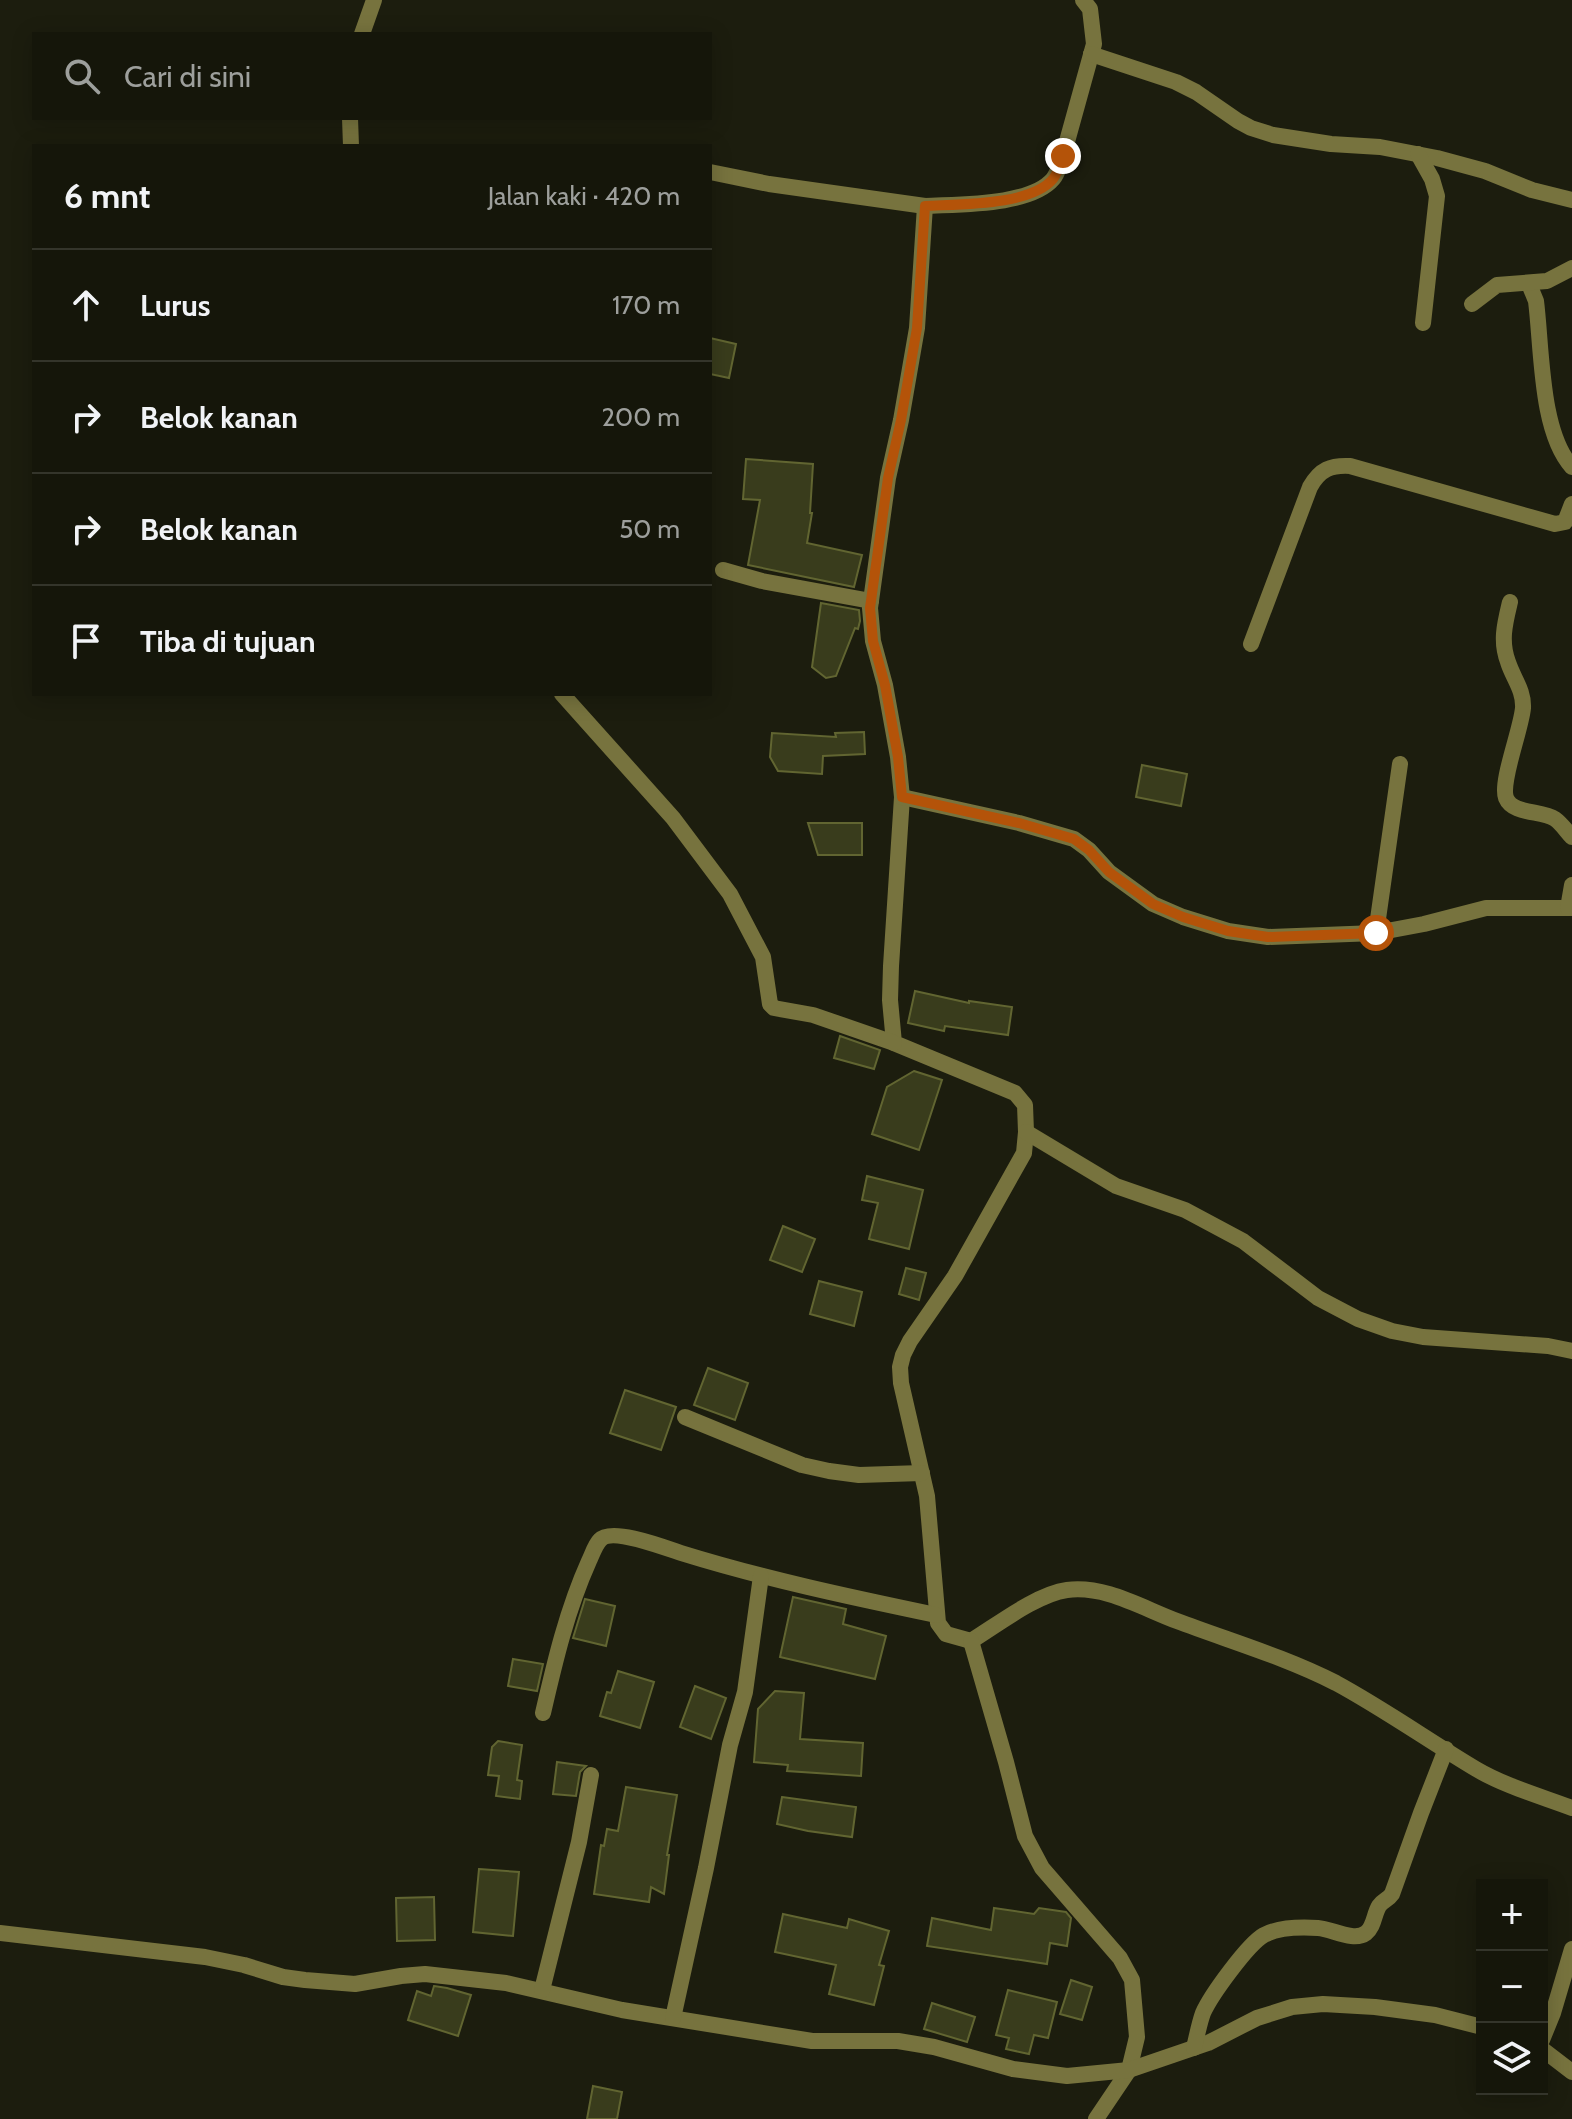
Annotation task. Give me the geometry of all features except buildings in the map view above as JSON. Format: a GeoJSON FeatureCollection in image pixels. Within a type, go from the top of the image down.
{"type":"FeatureCollection","features":[{"type":"Feature","properties":{"kind":"street"},"geometry":{"type":"LineString","coordinates":[[363,32],[374,0]]}},
{"type":"Feature","properties":{"kind":"street"},"geometry":{"type":"LineString","coordinates":[[712,172],[769,184],[925,206],[1017,197],[1035,192],[1052,181],[1058,170],[1094,44],[1090,9],[1083,0]]}},
{"type":"Feature","properties":{"kind":"street"},"geometry":{"type":"LineString","coordinates":[[1091,54],[1176,82],[1238,121],[1273,135],[1418,154],[1485,171],[1532,190],[1572,200]]}},
{"type":"Feature","properties":{"kind":"street"},"geometry":{"type":"LineString","coordinates":[[350,120],[351,144]]}},
{"type":"Feature","properties":{"kind":"street"},"geometry":{"type":"LineString","coordinates":[[1418,154],[1432,179],[1437,196],[1423,323]]}},
{"type":"Feature","properties":{"kind":"street"},"geometry":{"type":"LineString","coordinates":[[894,1043],[890,1000],[902,797],[885,685],[873,641],[871,601],[888,478],[917,328],[925,206]]}},
{"type":"Feature","properties":{"kind":"street"},"geometry":{"type":"LineString","coordinates":[[1472,304],[1497,285],[1547,281],[1572,268]]}},
{"type":"Feature","properties":{"kind":"street"},"geometry":{"type":"LineString","coordinates":[[1529,284],[1537,310],[1550,418],[1556,442],[1572,467]]}},
{"type":"Feature","properties":{"kind":"street"},"geometry":{"type":"LineString","coordinates":[[1251,644],[1310,487],[1316,475],[1327,467],[1350,466],[1555,524],[1565,522],[1572,504]]}},
{"type":"Feature","properties":{"kind":"street"},"geometry":{"type":"LineString","coordinates":[[723,570],[762,581],[871,601]]}},
{"type":"Feature","properties":{"kind":"street"},"geometry":{"type":"LineString","coordinates":[[1510,602],[1503,641],[1508,664],[1523,699],[1520,731],[1505,784],[1505,796],[1511,805],[1557,820],[1572,837]]}},
{"type":"Feature","properties":{"kind":"street"},"geometry":{"type":"LineString","coordinates":[[564,696],[673,818],[730,894],[763,957],[768,998],[774,1008],[813,1015],[894,1043],[1015,1093],[1025,1105],[1024,1153],[1015,1173],[955,1276],[910,1341],[900,1367],[927,1496],[936,1615],[946,1634],[971,1641],[1040,1598],[1058,1592],[1085,1590],[1107,1593],[1278,1657],[1334,1682],[1492,1777],[1572,1808]]}},
{"type":"Feature","properties":{"kind":"street"},"geometry":{"type":"LineString","coordinates":[[1376,933],[1400,764]]}},
{"type":"Feature","properties":{"kind":"street"},"geometry":{"type":"LineString","coordinates":[[902,797],[1019,823],[1074,839],[1109,872],[1153,904],[1228,931],[1268,937],[1376,933],[1486,908],[1570,908],[1572,885]]}},
{"type":"Feature","properties":{"kind":"street"},"geometry":{"type":"LineString","coordinates":[[1026,1132],[1116,1186],[1185,1210],[1232,1235],[1318,1298],[1358,1319],[1392,1331],[1423,1337],[1548,1346],[1572,1351]]}},
{"type":"Feature","properties":{"kind":"street"},"geometry":{"type":"LineString","coordinates":[[685,1417],[802,1465],[859,1475],[922,1473]]}},
{"type":"Feature","properties":{"kind":"street"},"geometry":{"type":"LineString","coordinates":[[543,1713],[578,1585],[598,1541],[605,1536],[615,1535],[657,1545],[837,1595],[936,1615]]}},
{"type":"Feature","properties":{"kind":"street"},"geometry":{"type":"LineString","coordinates":[[673,2018],[730,1745],[745,1692],[761,1576]]}},
{"type":"Feature","properties":{"kind":"street"},"geometry":{"type":"LineString","coordinates":[[971,1641],[1025,1836],[1042,1868],[1120,1958],[1132,1980],[1137,2037],[1129,2070],[1096,2119]]}},
{"type":"Feature","properties":{"kind":"street"},"geometry":{"type":"LineString","coordinates":[[1194,2048],[1209,2002],[1262,1936],[1274,1931],[1308,1928],[1353,1936],[1368,1932],[1379,1905],[1392,1894],[1446,1749]]}},
{"type":"Feature","properties":{"kind":"street"},"geometry":{"type":"LineString","coordinates":[[542,1990],[579,1842],[591,1775]]}},
{"type":"Feature","properties":{"kind":"street"},"geometry":{"type":"LineString","coordinates":[[0,1933],[205,1957],[305,1980],[355,1984],[425,1974],[521,1985],[622,2010],[812,2041],[898,2041],[934,2047],[1013,2069],[1067,2076],[1129,2070],[1208,2043],[1277,2011],[1323,2004],[1435,2015],[1476,2025]]}},
{"type":"Feature","properties":{"kind":"street"},"geometry":{"type":"LineString","coordinates":[[1548,2024],[1569,1970],[1572,1949]]}},
{"type":"Feature","properties":{"kind":"street"},"geometry":{"type":"LineString","coordinates":[[1548,2054],[1572,2072]]}},
{"type":"Feature","properties":{"kind":"route"},"geometry":{"type":"LineString","coordinates":[[1063,156],[1052,181],[1035,192],[986,202],[925,206],[917,328],[888,478],[870,608],[873,641],[885,685],[898,757],[902,797],[1019,823],[1074,839],[1109,872],[1153,904],[1228,931],[1268,937],[1376,933]]}}]}
